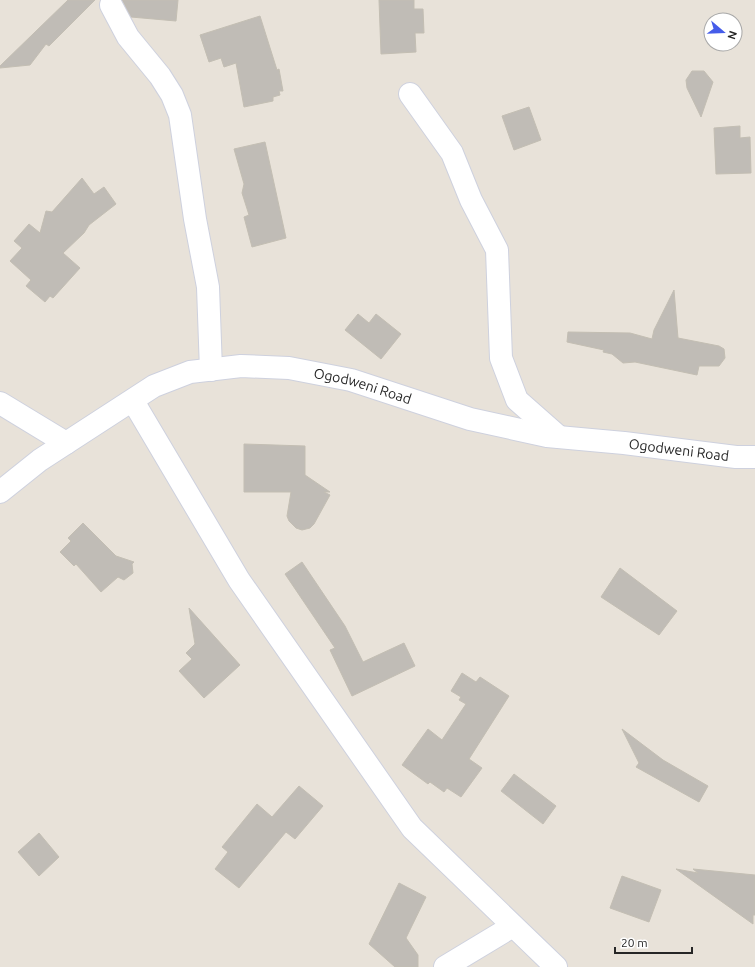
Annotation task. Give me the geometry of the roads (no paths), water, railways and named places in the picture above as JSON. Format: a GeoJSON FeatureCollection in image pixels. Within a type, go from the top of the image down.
{"type":"FeatureCollection","features":[{"type":"Feature","properties":{"kind":"street"},"geometry":{"type":"LineString","coordinates":[[111,5],[128,37],[160,76],[172,95],[180,115],[195,219],[208,287],[211,370]]}},
{"type":"Feature","properties":{"kind":"street"},"geometry":{"type":"LineString","coordinates":[[410,94],[452,153],[471,200],[497,250],[501,358],[517,400],[559,437]]}},
{"type":"Feature","properties":{"kind":"street","name":"Ogodweni Road"},"geometry":{"type":"LineString","coordinates":[[0,492],[66,443],[154,386],[190,372],[241,366],[289,368],[351,380],[470,419],[547,436],[624,443],[736,457],[755,457]]}},
{"type":"Feature","properties":{"kind":"street"},"geometry":{"type":"LineString","coordinates":[[133,401],[239,580],[375,778],[412,828],[556,967]]}},
{"type":"Feature","properties":{"kind":"street"},"geometry":{"type":"LineString","coordinates":[[0,403],[66,443]]}},
{"type":"Feature","properties":{"kind":"street"},"geometry":{"type":"LineString","coordinates":[[445,967],[512,926]]}}]}
